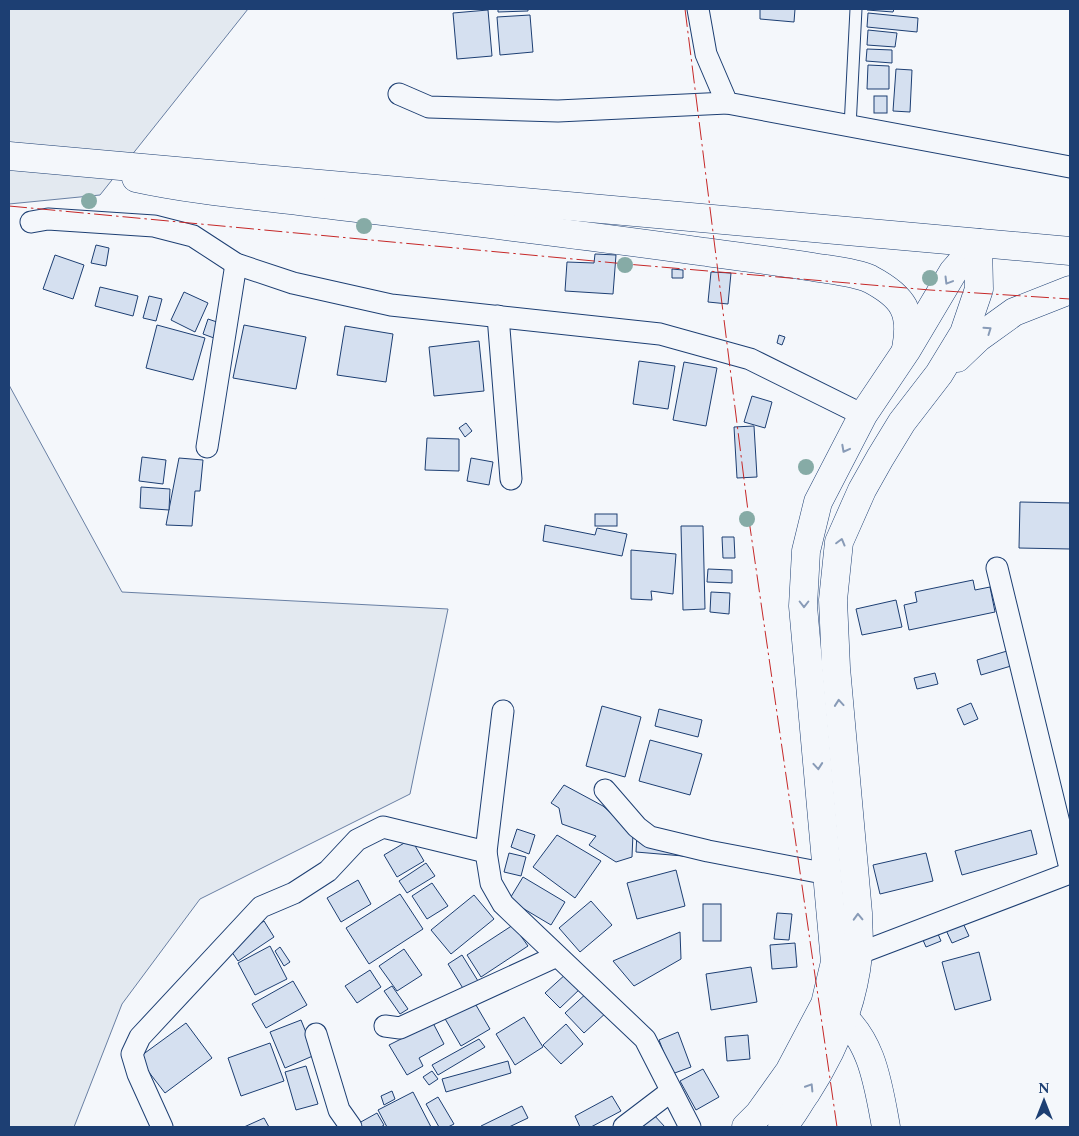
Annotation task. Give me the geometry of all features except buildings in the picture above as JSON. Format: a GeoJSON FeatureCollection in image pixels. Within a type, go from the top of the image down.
{"type":"FeatureCollection","features":[{"type":"Feature","properties":{"kind":"main road"},"geometry":{"type":"LineString","coordinates":[[9,156],[1070,251]]}},
{"type":"Feature","properties":{"kind":"main road"},"geometry":{"type":"LineString","coordinates":[[53,160],[154,182],[642,243],[834,270],[868,278],[888,290],[900,301],[908,316],[909,334],[906,351]]}},
{"type":"Feature","properties":{"kind":"main road"},"geometry":{"type":"LineString","coordinates":[[847,958],[828,874],[803,606],[806,551],[818,502],[863,414],[906,351],[953,272],[978,242]]}},
{"type":"Feature","properties":{"kind":"main road"},"geometry":{"type":"LineString","coordinates":[[782,1127],[811,1085],[835,1045],[835,1011],[858,913],[836,668],[833,600],[839,542],[862,490],[880,458],[902,422],[939,374],[964,333],[979,289],[978,242]]}},
{"type":"Feature","properties":{"kind":"main road"},"geometry":{"type":"LineString","coordinates":[[939,374],[978,338],[1014,312],[1070,290]]}},
{"type":"Feature","properties":{"kind":"main road"},"geometry":{"type":"LineString","coordinates":[[746,1127],[759,1114],[835,1011]]}},
{"type":"Feature","properties":{"kind":"main road"},"geometry":{"type":"LineString","coordinates":[[835,1011],[858,1032],[873,1066],[886,1127]]}},
{"type":"Feature","properties":{"kind":"street"},"geometry":{"type":"LineString","coordinates":[[698,9],[706,54],[727,103]]}},
{"type":"Feature","properties":{"kind":"street"},"geometry":{"type":"LineString","coordinates":[[399,94],[429,107],[558,111],[727,103],[1070,167]]}},
{"type":"Feature","properties":{"kind":"street"},"geometry":{"type":"LineString","coordinates":[[31,222],[48,219],[154,226],[193,236],[236,264],[293,283],[391,305],[660,334],[750,359],[863,414]]}},
{"type":"Feature","properties":{"kind":"street"},"geometry":{"type":"LineString","coordinates":[[207,447],[236,264]]}},
{"type":"Feature","properties":{"kind":"street"},"geometry":{"type":"LineString","coordinates":[[498,316],[512,479]]}},
{"type":"Feature","properties":{"kind":"street"},"geometry":{"type":"LineString","coordinates":[[997,568],[1070,868]]}},
{"type":"Feature","properties":{"kind":"street"},"geometry":{"type":"LineString","coordinates":[[503,711],[486,852],[490,883],[503,904],[645,1039],[670,1092],[690,1127]]}},
{"type":"Feature","properties":{"kind":"street"},"geometry":{"type":"LineString","coordinates":[[605,790],[637,827],[650,837],[708,851],[828,874]]}},
{"type":"Feature","properties":{"kind":"street"},"geometry":{"type":"LineString","coordinates":[[162,1127],[138,1074],[132,1054],[140,1037],[261,907],[294,893],[328,870],[357,840],[383,827],[486,852]]}},
{"type":"Feature","properties":{"kind":"street"},"geometry":{"type":"LineString","coordinates":[[847,958],[1070,873]]}},
{"type":"Feature","properties":{"kind":"street"},"geometry":{"type":"LineString","coordinates":[[385,1026],[400,1028],[557,956]]}},
{"type":"Feature","properties":{"kind":"street"},"geometry":{"type":"LineString","coordinates":[[316,1034],[340,1110],[351,1127]]}},
{"type":"Feature","properties":{"kind":"street"},"geometry":{"type":"LineString","coordinates":[[624,1127],[670,1092]]}},
{"type":"Feature","properties":{"kind":"lane"},"geometry":{"type":"LineString","coordinates":[[850,127],[856,9]]}},
{"type":"Feature","properties":{"kind":"shaded area"},"geometry":{"type":"Polygon","coordinates":[[[9,9],[248,9],[100,195],[9,204],[9,9]]]}},
{"type":"Feature","properties":{"kind":"shaded area"},"geometry":{"type":"Polygon","coordinates":[[[9,385],[122,592],[448,609],[410,794],[200,899],[122,1004],[74,1127],[9,1127],[9,385]]]}},
{"type":"Feature","properties":{"kind":"power"},"geometry":{"type":"LineString","coordinates":[[685,9],[750,527],[837,1127]]}},
{"type":"Feature","properties":{"kind":"power"},"geometry":{"type":"LineString","coordinates":[[9,206],[626,264],[930,290],[1070,299]]}}]}
